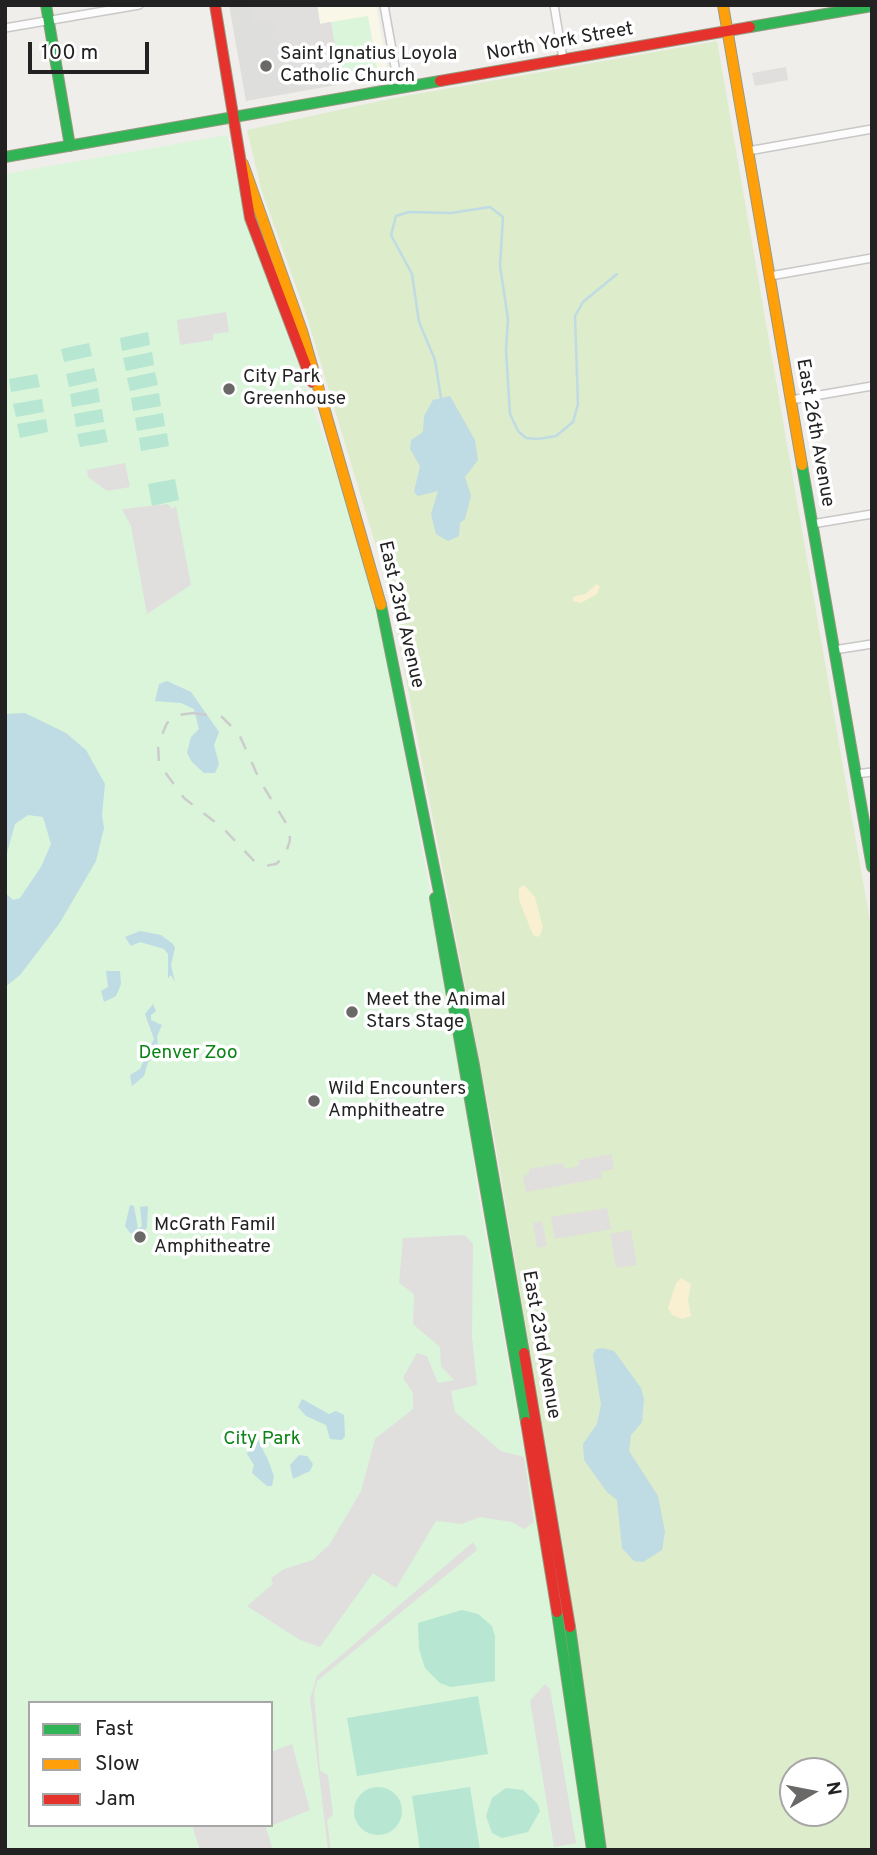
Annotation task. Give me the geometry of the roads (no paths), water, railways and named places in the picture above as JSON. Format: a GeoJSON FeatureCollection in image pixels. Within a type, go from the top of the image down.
{"type":"FeatureCollection","features":[{"type":"Feature","properties":{"kind":"main road"},"geometry":{"type":"LineString","coordinates":[[46,5],[70,146]]}},
{"type":"Feature","properties":{"kind":"main road","name":"East 23rd Avenue"},"geometry":{"type":"LineString","coordinates":[[215,5],[243,164],[302,331],[318,394],[381,598],[428,849],[474,1065],[565,1593],[601,1850]]}},
{"type":"Feature","properties":{"kind":"main road","name":"East 26th Avenue"},"geometry":{"type":"LineString","coordinates":[[723,5],[872,867]]}},
{"type":"Feature","properties":{"kind":"main road","name":"North York Street"},"geometry":{"type":"LineString","coordinates":[[5,157],[236,119],[872,6]]}},
{"type":"Feature","properties":{"kind":"main road","name":"East 23rd Avenue"},"geometry":{"type":"LineString","coordinates":[[428,849],[443,953],[568,1678],[592,1850]]}},
{"type":"Feature","properties":{"kind":"main road"},"geometry":{"type":"LineString","coordinates":[[568,1678],[573,1684],[585,1738]]}},
{"type":"Feature","properties":{"kind":"street"},"geometry":{"type":"LineString","coordinates":[[5,29],[139,5]]}},
{"type":"Feature","properties":{"kind":"street"},"geometry":{"type":"LineString","coordinates":[[384,5],[399,89]]}},
{"type":"Feature","properties":{"kind":"street"},"geometry":{"type":"LineString","coordinates":[[554,5],[563,60]]}},
{"type":"Feature","properties":{"kind":"street"},"geometry":{"type":"LineString","coordinates":[[748,151],[872,130]]}},
{"type":"Feature","properties":{"kind":"street"},"geometry":{"type":"LineString","coordinates":[[769,276],[872,258]]}},
{"type":"Feature","properties":{"kind":"street"},"geometry":{"type":"LineString","coordinates":[[791,400],[872,386]]}},
{"type":"Feature","properties":{"kind":"street"},"geometry":{"type":"LineString","coordinates":[[813,524],[872,514]]}},
{"type":"Feature","properties":{"kind":"street"},"geometry":{"type":"LineString","coordinates":[[834,650],[872,644]]}},
{"type":"Feature","properties":{"kind":"street"},"geometry":{"type":"LineString","coordinates":[[856,774],[872,772]]}},
{"type":"Feature","properties":{"kind":"water"},"geometry":{"type":"Polygon","coordinates":[[[450,396],[475,440],[478,460],[465,477],[471,496],[465,519],[460,523],[459,536],[448,541],[436,534],[431,514],[438,491],[418,496],[414,492],[420,466],[410,449],[411,440],[423,432],[424,416],[433,400],[450,396]]]}},
{"type":"Feature","properties":{"kind":"water"},"geometry":{"type":"Polygon","coordinates":[[[167,681],[191,692],[219,732],[214,745],[219,764],[215,773],[204,773],[187,753],[191,737],[199,729],[194,709],[181,703],[155,701],[159,684],[167,681]]]}},
{"type":"Feature","properties":{"kind":"water"},"geometry":{"type":"Polygon","coordinates":[[[25,713],[66,733],[86,750],[105,784],[102,815],[104,828],[96,861],[59,924],[20,975],[5,987],[5,893],[13,900],[20,898],[41,867],[51,844],[43,817],[28,815],[15,824],[5,860],[5,714],[25,713]]]}},
{"type":"Feature","properties":{"kind":"water"},"geometry":{"type":"Polygon","coordinates":[[[140,931],[161,935],[173,944],[175,948],[171,965],[175,982],[171,975],[168,978],[168,954],[164,949],[140,942],[131,946],[125,937],[140,931]]]}},
{"type":"Feature","properties":{"kind":"water"},"geometry":{"type":"Polygon","coordinates":[[[106,971],[120,971],[121,984],[116,996],[104,1002],[101,991],[108,987],[106,971]]]}},
{"type":"Feature","properties":{"kind":"water"},"geometry":{"type":"Polygon","coordinates":[[[153,1004],[156,1011],[151,1015],[151,1020],[162,1025],[157,1036],[159,1054],[148,1062],[144,1076],[132,1086],[130,1075],[140,1069],[154,1039],[145,1014],[153,1004]]]}},
{"type":"Feature","properties":{"kind":"water"},"geometry":{"type":"Polygon","coordinates":[[[130,1205],[134,1206],[138,1229],[142,1226],[140,1207],[148,1206],[147,1227],[142,1234],[130,1233],[125,1226],[130,1205]]]}},
{"type":"Feature","properties":{"kind":"water"},"geometry":{"type":"Polygon","coordinates":[[[596,1349],[614,1351],[641,1388],[644,1399],[642,1422],[631,1435],[629,1451],[658,1496],[665,1532],[662,1550],[643,1562],[634,1561],[622,1548],[617,1500],[607,1492],[584,1460],[583,1444],[597,1424],[601,1405],[593,1355],[596,1349]]]}},
{"type":"Feature","properties":{"kind":"water"},"geometry":{"type":"Polygon","coordinates":[[[302,1399],[329,1414],[336,1411],[344,1415],[345,1436],[342,1440],[330,1439],[326,1425],[306,1416],[298,1407],[302,1399]]]}},
{"type":"Feature","properties":{"kind":"water"},"geometry":{"type":"Polygon","coordinates":[[[250,1436],[257,1438],[268,1460],[274,1476],[272,1486],[267,1486],[252,1473],[254,1465],[247,1454],[249,1449],[246,1443],[250,1436]]]}},
{"type":"Feature","properties":{"kind":"water"},"geometry":{"type":"Polygon","coordinates":[[[299,1455],[307,1456],[313,1464],[310,1471],[293,1479],[290,1465],[299,1455]]]}},
{"type":"Feature","properties":{"kind":"waterway"},"geometry":{"type":"LineString","coordinates":[[441,398],[435,360],[419,322],[412,274],[391,235],[396,216],[409,212],[451,213],[490,207],[503,217],[500,266],[508,319],[506,350],[510,414],[518,431],[526,438],[556,436],[573,422],[578,404],[575,316],[583,302],[617,274]]}},
{"type":"Feature","properties":{"kind":"railway"},"geometry":{"type":"LineString","coordinates":[[193,713],[222,717],[239,734],[260,781],[289,828],[290,840],[285,856],[276,864],[265,866],[255,862],[224,829],[184,798],[159,764],[158,744],[167,723],[178,715],[193,713]]}},
{"type":"Feature","properties":{"kind":"place","name":"Saint Ignatius Loyola Catholic Church"},"geometry":{"type":"Point","coordinates":[266,66]}},
{"type":"Feature","properties":{"kind":"place","name":"City Park Greenhouse"},"geometry":{"type":"Point","coordinates":[229,389]}},
{"type":"Feature","properties":{"kind":"place","name":"Meet the Animal Stars Stage"},"geometry":{"type":"Point","coordinates":[352,1012]}},
{"type":"Feature","properties":{"kind":"place","name":"Wild Encounters Amphitheatre"},"geometry":{"type":"Point","coordinates":[314,1101]}},
{"type":"Feature","properties":{"kind":"place","name":"McGrath Famil Amphitheatre"},"geometry":{"type":"Point","coordinates":[140,1237]}},
{"type":"Feature","properties":{"kind":"park label","name":"Denver Zoo"},"geometry":{"type":"Point","coordinates":[188,1054]}},
{"type":"Feature","properties":{"kind":"park label","name":"City Park"},"geometry":{"type":"Point","coordinates":[262,1440]}}]}
